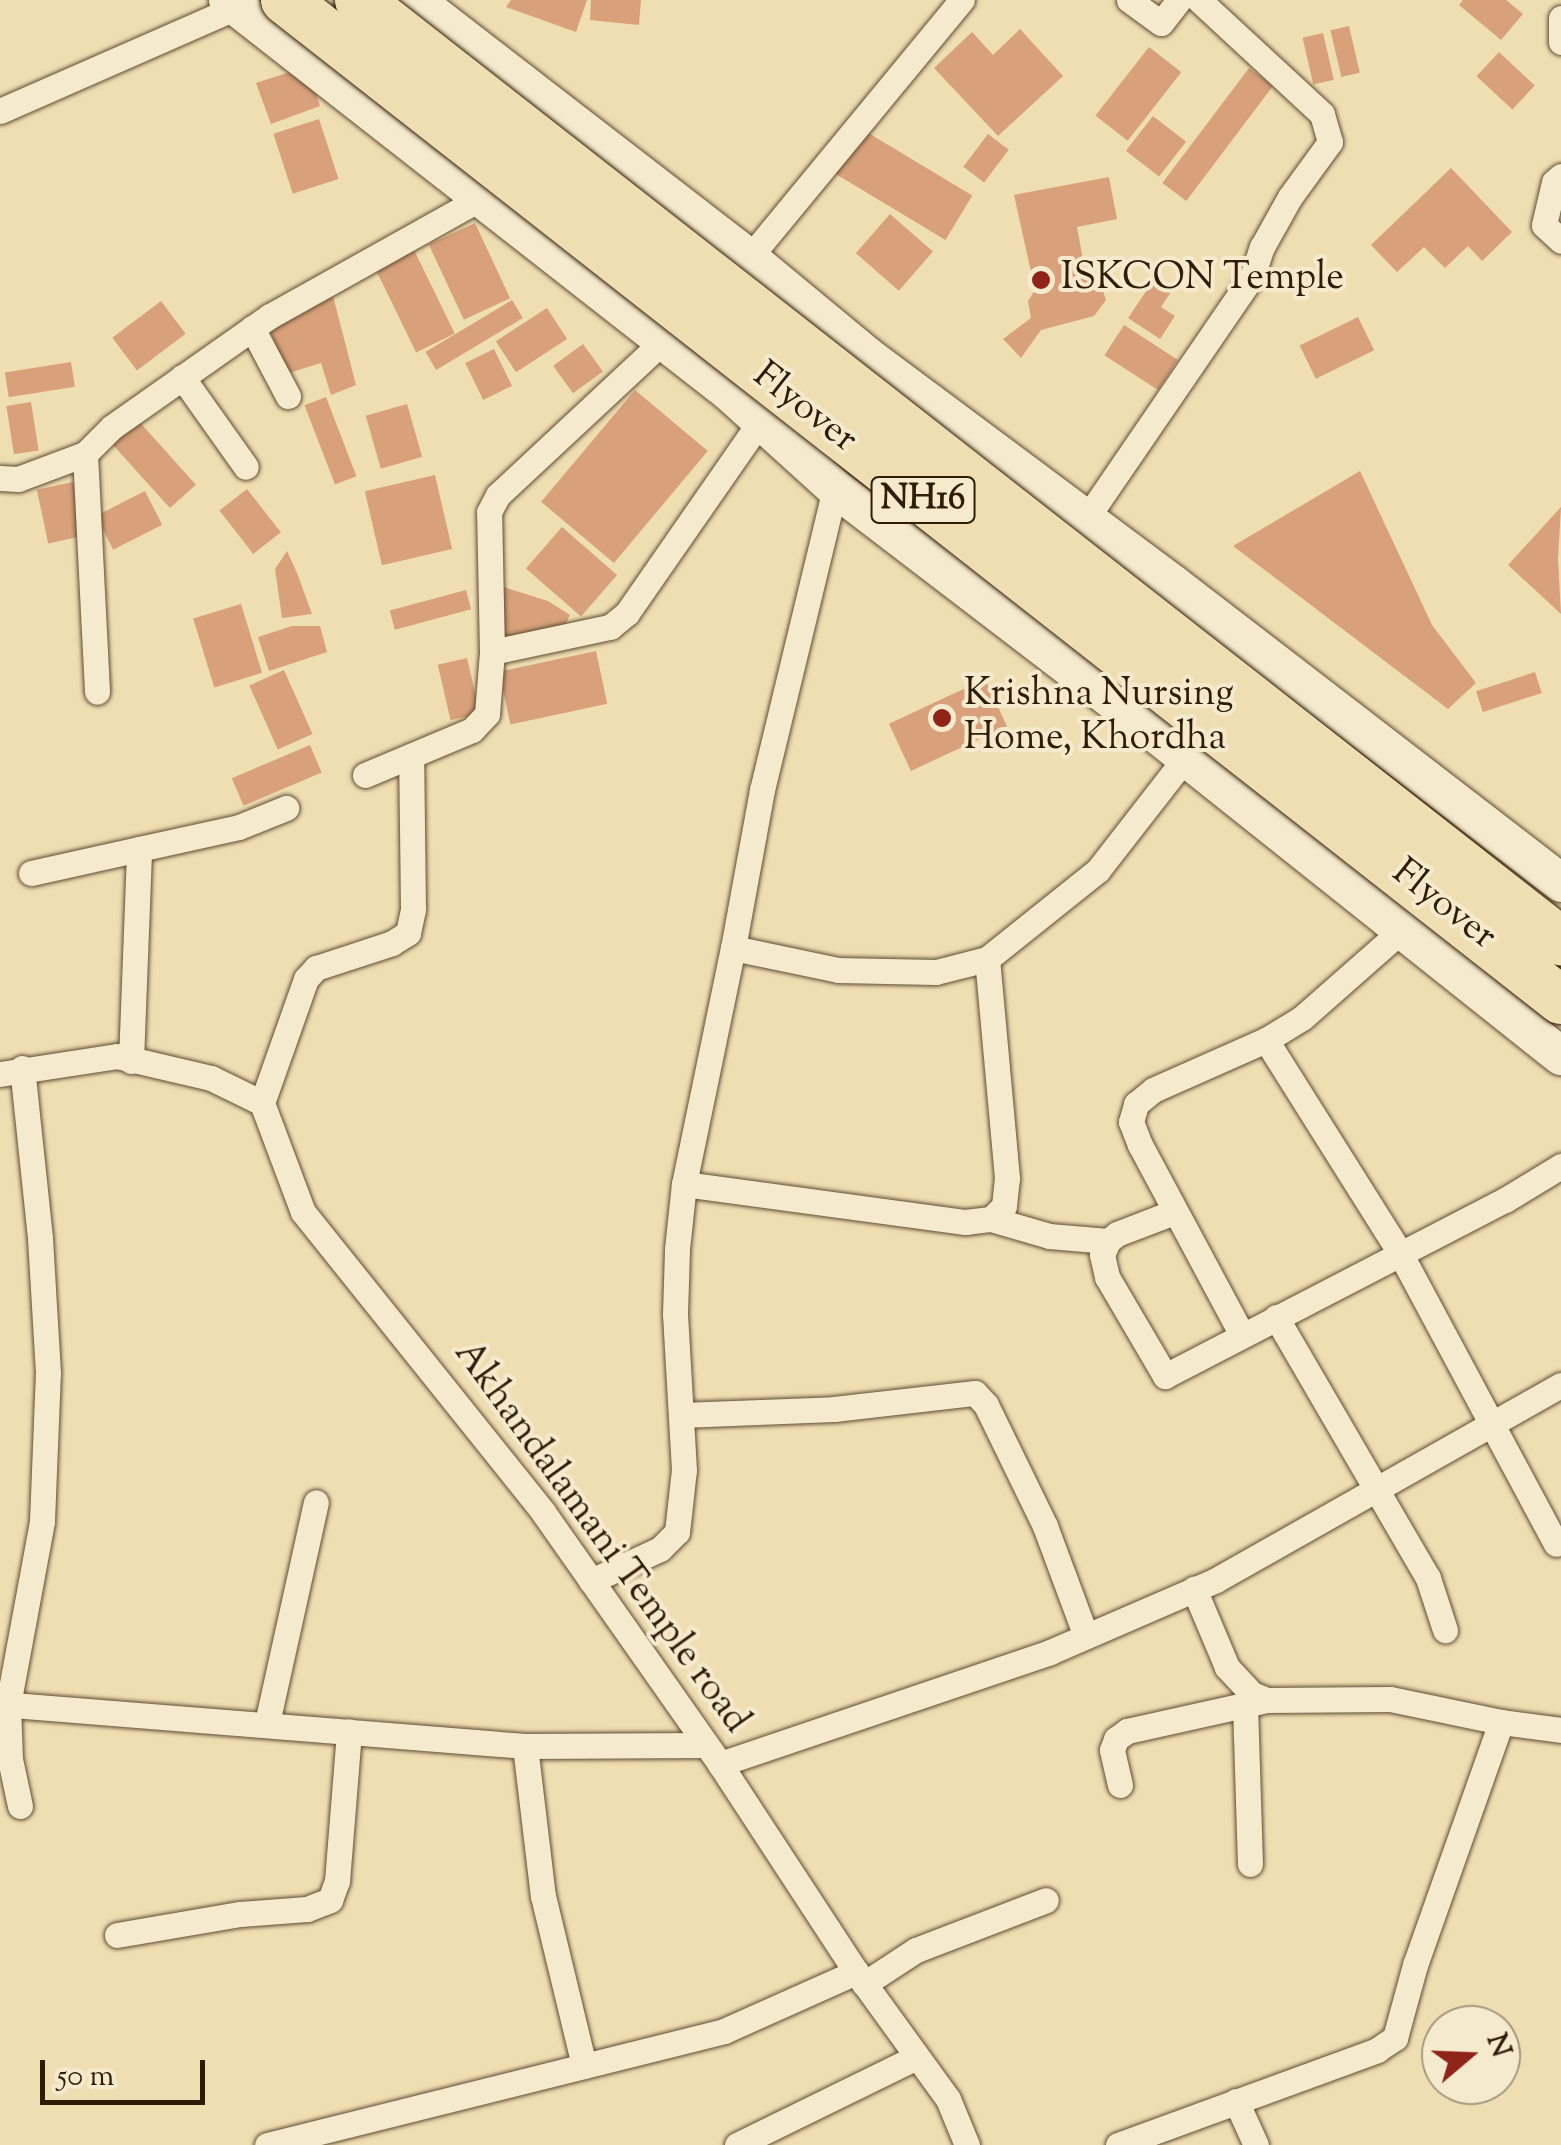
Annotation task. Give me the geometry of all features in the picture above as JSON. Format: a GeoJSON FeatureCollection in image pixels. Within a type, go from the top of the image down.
{"type":"FeatureCollection","features":[{"type":"Feature","properties":{"kind":"highway","name":"Flyover"},"geometry":{"type":"LineString","coordinates":[[285,0],[1561,1000]]}},
{"type":"Feature","properties":{"kind":"highway","name":"Flyover"},"geometry":{"type":"LineString","coordinates":[[359,0],[1561,940]]}},
{"type":"Feature","properties":{"kind":"street"},"geometry":{"type":"LineString","coordinates":[[415,0],[749,258],[866,356],[1086,519],[1561,884]]}},
{"type":"Feature","properties":{"kind":"street"},"geometry":{"type":"LineString","coordinates":[[1130,0],[1161,23],[1179,0]]}},
{"type":"Feature","properties":{"kind":"street"},"geometry":{"type":"LineString","coordinates":[[1086,519],[1252,277],[1262,247],[1290,198],[1330,142],[1322,114],[1198,0]]}},
{"type":"Feature","properties":{"kind":"street"},"geometry":{"type":"LineString","coordinates":[[0,111],[232,4],[762,419],[836,488],[1404,928],[1561,1056]]}},
{"type":"Feature","properties":{"kind":"street"},"geometry":{"type":"LineString","coordinates":[[749,258],[948,5]]}},
{"type":"Feature","properties":{"kind":"street"},"geometry":{"type":"LineString","coordinates":[[1561,18],[1561,42]]}},
{"type":"Feature","properties":{"kind":"street"},"geometry":{"type":"LineString","coordinates":[[1561,176],[1554,182],[1544,225],[1561,241]]}},
{"type":"Feature","properties":{"kind":"street"},"geometry":{"type":"LineString","coordinates":[[0,478],[18,479],[85,454],[112,426],[252,328],[481,198]]}},
{"type":"Feature","properties":{"kind":"street"},"geometry":{"type":"LineString","coordinates":[[252,328],[288,396]]}},
{"type":"Feature","properties":{"kind":"street"},"geometry":{"type":"LineString","coordinates":[[365,774],[472,730],[487,714],[492,652],[489,512],[498,495],[663,341]]}},
{"type":"Feature","properties":{"kind":"street"},"geometry":{"type":"LineString","coordinates":[[182,378],[246,467]]}},
{"type":"Feature","properties":{"kind":"street"},"geometry":{"type":"LineString","coordinates":[[492,652],[610,627],[626,613],[762,419]]}},
{"type":"Feature","properties":{"kind":"street"},"geometry":{"type":"LineString","coordinates":[[85,454],[97,692]]}},
{"type":"Feature","properties":{"kind":"street"},"geometry":{"type":"LineString","coordinates":[[591,1581],[660,1549],[677,1532],[683,1503],[675,1314],[684,1184],[762,790],[836,488]]}},
{"type":"Feature","properties":{"kind":"street"},"geometry":{"type":"LineString","coordinates":[[20,1806],[4,1704],[42,1521],[48,1373],[40,1238],[11,1071],[118,1056],[211,1078],[262,1103],[306,979],[316,968],[392,943],[408,933],[413,909],[411,756]]}},
{"type":"Feature","properties":{"kind":"street"},"geometry":{"type":"LineString","coordinates":[[733,948],[838,970],[936,972],[986,958],[1098,870],[1186,758]]}},
{"type":"Feature","properties":{"kind":"street"},"geometry":{"type":"LineString","coordinates":[[31,874],[239,827],[286,808]]}},
{"type":"Feature","properties":{"kind":"street"},"geometry":{"type":"LineString","coordinates":[[131,1061],[139,848]]}},
{"type":"Feature","properties":{"kind":"street"},"geometry":{"type":"LineString","coordinates":[[1486,996],[1561,897]]}},
{"type":"Feature","properties":{"kind":"street"},"geometry":{"type":"LineString","coordinates":[[1242,1335],[1174,1212],[1131,1122],[1136,1104],[1153,1090],[1266,1040],[1302,1018],[1404,928]]}},
{"type":"Feature","properties":{"kind":"street"},"geometry":{"type":"LineString","coordinates":[[986,958],[1007,1178],[1007,1198],[991,1219]]}},
{"type":"Feature","properties":{"kind":"street"},"geometry":{"type":"LineString","coordinates":[[1266,1040],[1400,1253],[1556,1544]]}},
{"type":"Feature","properties":{"kind":"street","name":"Akhandalamani Temple road"},"geometry":{"type":"LineString","coordinates":[[262,1103],[303,1212],[544,1512],[860,1978],[948,2099],[967,2145]]}},
{"type":"Feature","properties":{"kind":"street"},"geometry":{"type":"LineString","coordinates":[[1108,1241],[1102,1256],[1107,1276],[1166,1376],[1505,1200],[1561,1166]]}},
{"type":"Feature","properties":{"kind":"street"},"geometry":{"type":"LineString","coordinates":[[684,1184],[964,1222],[991,1219],[1049,1236],[1108,1241],[1174,1212]]}},
{"type":"Feature","properties":{"kind":"street"},"geometry":{"type":"LineString","coordinates":[[1276,1317],[1428,1578],[1446,1630]]}},
{"type":"Feature","properties":{"kind":"street"},"geometry":{"type":"LineString","coordinates":[[4,1704],[525,1746],[712,1755],[1086,1636],[1194,1589],[1561,1385]]}},
{"type":"Feature","properties":{"kind":"street"},"geometry":{"type":"LineString","coordinates":[[681,1415],[834,1409],[975,1393],[986,1405],[1045,1526],[1086,1636]]}},
{"type":"Feature","properties":{"kind":"street"},"geometry":{"type":"LineString","coordinates":[[266,1723],[316,1502]]}},
{"type":"Feature","properties":{"kind":"street"},"geometry":{"type":"LineString","coordinates":[[1194,1589],[1227,1667],[1256,1702],[1250,1864]]}},
{"type":"Feature","properties":{"kind":"street"},"geometry":{"type":"LineString","coordinates":[[1120,1785],[1112,1750],[1116,1739],[1127,1731],[1256,1702],[1390,1698],[1501,1722],[1561,1730]]}},
{"type":"Feature","properties":{"kind":"street"},"geometry":{"type":"LineString","coordinates":[[1118,2145],[1376,2050],[1395,2038],[1415,1964],[1501,1722]]}},
{"type":"Feature","properties":{"kind":"street"},"geometry":{"type":"LineString","coordinates":[[117,1935],[240,1914],[307,1909],[330,1900],[337,1880],[349,1731]]}},
{"type":"Feature","properties":{"kind":"street"},"geometry":{"type":"LineString","coordinates":[[525,1746],[543,1896],[584,2066]]}},
{"type":"Feature","properties":{"kind":"street"},"geometry":{"type":"LineString","coordinates":[[268,2145],[724,2031],[1046,1900]]}},
{"type":"Feature","properties":{"kind":"street"},"geometry":{"type":"LineString","coordinates":[[737,2145],[917,2057]]}},
{"type":"Feature","properties":{"kind":"street"},"geometry":{"type":"LineString","coordinates":[[1236,2102],[1256,2145]]}},
{"type":"Feature","properties":{"kind":"building"},"geometry":{"type":"Polygon","coordinates":[[[511,0],[587,0],[576,32],[506,7],[511,0]]]}},
{"type":"Feature","properties":{"kind":"building"},"geometry":{"type":"Polygon","coordinates":[[[591,0],[641,0],[639,25],[590,20],[591,0]]]}},
{"type":"Feature","properties":{"kind":"building"},"geometry":{"type":"Polygon","coordinates":[[[1463,0],[1506,0],[1523,14],[1501,40],[1459,5],[1463,0]]]}},
{"type":"Feature","properties":{"kind":"building"},"geometry":{"type":"Polygon","coordinates":[[[1349,26],[1360,73],[1341,77],[1330,30],[1349,26]]]}},
{"type":"Feature","properties":{"kind":"building"},"geometry":{"type":"Polygon","coordinates":[[[1020,29],[1063,76],[998,136],[934,68],[972,32],[993,55],[1020,29]]]}},
{"type":"Feature","properties":{"kind":"building"},"geometry":{"type":"Polygon","coordinates":[[[1323,33],[1334,80],[1313,84],[1303,38],[1323,33]]]}},
{"type":"Feature","properties":{"kind":"building"},"geometry":{"type":"Polygon","coordinates":[[[1149,47],[1181,72],[1128,141],[1095,116],[1149,47]]]}},
{"type":"Feature","properties":{"kind":"building"},"geometry":{"type":"Polygon","coordinates":[[[1499,52],[1535,85],[1512,110],[1476,76],[1499,52]]]}},
{"type":"Feature","properties":{"kind":"building"},"geometry":{"type":"Polygon","coordinates":[[[1249,68],[1273,86],[1186,201],[1162,183],[1249,68]]]}},
{"type":"Feature","properties":{"kind":"building"},"geometry":{"type":"Polygon","coordinates":[[[290,72],[316,93],[320,106],[271,124],[256,83],[290,72]]]}},
{"type":"Feature","properties":{"kind":"building"},"geometry":{"type":"Polygon","coordinates":[[[1153,116],[1186,142],[1159,177],[1126,151],[1153,116]]]}},
{"type":"Feature","properties":{"kind":"building"},"geometry":{"type":"Polygon","coordinates":[[[319,119],[338,179],[293,194],[273,134],[319,119]]]}},
{"type":"Feature","properties":{"kind":"building"},"geometry":{"type":"Polygon","coordinates":[[[860,128],[972,195],[946,240],[833,173],[860,128]]]}},
{"type":"Feature","properties":{"kind":"building"},"geometry":{"type":"Polygon","coordinates":[[[988,134],[1009,150],[984,182],[963,167],[988,134]]]}},
{"type":"Feature","properties":{"kind":"building"},"geometry":{"type":"Polygon","coordinates":[[[1451,168],[1512,232],[1482,261],[1468,246],[1445,268],[1424,247],[1397,272],[1371,245],[1451,168]]]}},
{"type":"Feature","properties":{"kind":"building"},"geometry":{"type":"Polygon","coordinates":[[[1109,177],[1117,219],[1077,227],[1086,276],[1101,285],[1106,300],[1094,316],[1041,330],[1021,358],[1003,339],[1031,318],[1028,301],[1035,290],[1014,195],[1109,177]]]}},
{"type":"Feature","properties":{"kind":"building"},"geometry":{"type":"Polygon","coordinates":[[[890,214],[933,251],[899,291],[856,253],[890,214]]]}},
{"type":"Feature","properties":{"kind":"building"},"geometry":{"type":"Polygon","coordinates":[[[475,223],[510,298],[464,320],[429,245],[475,223]]]}},
{"type":"Feature","properties":{"kind":"building"},"geometry":{"type":"Polygon","coordinates":[[[414,250],[455,334],[416,352],[375,269],[414,250]]]}},
{"type":"Feature","properties":{"kind":"building"},"geometry":{"type":"Polygon","coordinates":[[[1153,281],[1171,292],[1161,307],[1175,316],[1160,339],[1128,318],[1153,281]]]}},
{"type":"Feature","properties":{"kind":"building"},"geometry":{"type":"Polygon","coordinates":[[[332,292],[356,385],[331,395],[321,363],[286,374],[269,327],[332,292]]]}},
{"type":"Feature","properties":{"kind":"building"},"geometry":{"type":"Polygon","coordinates":[[[512,300],[523,318],[436,370],[425,352],[512,300]]]}},
{"type":"Feature","properties":{"kind":"building"},"geometry":{"type":"Polygon","coordinates":[[[161,301],[186,334],[137,370],[112,338],[161,301]]]}},
{"type":"Feature","properties":{"kind":"building"},"geometry":{"type":"Polygon","coordinates":[[[547,308],[567,339],[516,372],[496,341],[547,308]]]}},
{"type":"Feature","properties":{"kind":"building"},"geometry":{"type":"Polygon","coordinates":[[[1358,317],[1374,350],[1316,379],[1300,345],[1358,317]]]}},
{"type":"Feature","properties":{"kind":"building"},"geometry":{"type":"Polygon","coordinates":[[[1124,325],[1178,360],[1158,390],[1104,355],[1124,325]]]}},
{"type":"Feature","properties":{"kind":"building"},"geometry":{"type":"Polygon","coordinates":[[[583,344],[603,372],[573,393],[553,366],[583,344]]]}},
{"type":"Feature","properties":{"kind":"building"},"geometry":{"type":"Polygon","coordinates":[[[494,349],[512,386],[483,400],[465,363],[494,349]]]}},
{"type":"Feature","properties":{"kind":"building"},"geometry":{"type":"Polygon","coordinates":[[[71,362],[75,387],[9,397],[5,372],[71,362]]]}},
{"type":"Feature","properties":{"kind":"building"},"geometry":{"type":"Polygon","coordinates":[[[635,390],[708,451],[614,563],[541,502],[635,390]]]}},
{"type":"Feature","properties":{"kind":"building"},"geometry":{"type":"Polygon","coordinates":[[[326,397],[356,476],[335,485],[305,405],[326,397]]]}},
{"type":"Feature","properties":{"kind":"building"},"geometry":{"type":"Polygon","coordinates":[[[31,402],[39,450],[14,454],[6,406],[31,402]]]}},
{"type":"Feature","properties":{"kind":"building"},"geometry":{"type":"Polygon","coordinates":[[[407,404],[422,457],[381,469],[366,416],[407,404]]]}},
{"type":"Feature","properties":{"kind":"building"},"geometry":{"type":"Polygon","coordinates":[[[135,417],[196,485],[170,508],[109,440],[135,417]]]}},
{"type":"Feature","properties":{"kind":"building"},"geometry":{"type":"Polygon","coordinates":[[[1360,471],[1432,625],[1476,683],[1448,709],[1233,546],[1360,471]]]}},
{"type":"Feature","properties":{"kind":"building"},"geometry":{"type":"Polygon","coordinates":[[[435,475],[452,549],[382,565],[365,491],[435,475]]]}},
{"type":"Feature","properties":{"kind":"building"},"geometry":{"type":"Polygon","coordinates":[[[73,482],[84,536],[48,543],[37,490],[73,482]]]}},
{"type":"Feature","properties":{"kind":"building"},"geometry":{"type":"Polygon","coordinates":[[[247,489],[281,532],[253,554],[219,511],[247,489]]]}},
{"type":"Feature","properties":{"kind":"building"},"geometry":{"type":"Polygon","coordinates":[[[145,491],[162,525],[113,550],[96,516],[145,491]]]}},
{"type":"Feature","properties":{"kind":"building"},"geometry":{"type":"Polygon","coordinates":[[[1561,507],[1558,559],[1561,614],[1508,565],[1561,507]]]}},
{"type":"Feature","properties":{"kind":"building"},"geometry":{"type":"Polygon","coordinates":[[[562,527],[617,575],[581,616],[526,569],[562,527]]]}},
{"type":"Feature","properties":{"kind":"building"},"geometry":{"type":"Polygon","coordinates":[[[287,551],[312,614],[282,618],[275,569],[287,551]]]}},
{"type":"Feature","properties":{"kind":"building"},"geometry":{"type":"Polygon","coordinates":[[[497,585],[548,601],[570,615],[562,632],[499,640],[497,585]]]}},
{"type":"Feature","properties":{"kind":"building"},"geometry":{"type":"Polygon","coordinates":[[[466,590],[471,609],[395,630],[390,610],[466,590]]]}},
{"type":"Feature","properties":{"kind":"building"},"geometry":{"type":"Polygon","coordinates":[[[241,604],[262,673],[214,687],[193,619],[241,604]]]}},
{"type":"Feature","properties":{"kind":"building"},"geometry":{"type":"Polygon","coordinates":[[[292,626],[320,626],[327,652],[269,671],[258,637],[292,626]]]}},
{"type":"Feature","properties":{"kind":"building"},"geometry":{"type":"Polygon","coordinates":[[[596,651],[607,704],[510,724],[499,672],[596,651]]]}},
{"type":"Feature","properties":{"kind":"building"},"geometry":{"type":"Polygon","coordinates":[[[467,658],[480,714],[451,720],[438,665],[467,658]]]}},
{"type":"Feature","properties":{"kind":"building"},"geometry":{"type":"Polygon","coordinates":[[[284,670],[312,734],[278,749],[249,685],[284,670]]]}},
{"type":"Feature","properties":{"kind":"building"},"geometry":{"type":"Polygon","coordinates":[[[1535,672],[1542,693],[1483,712],[1476,691],[1535,672]]]}},
{"type":"Feature","properties":{"kind":"building"},"geometry":{"type":"Polygon","coordinates":[[[985,679],[1007,726],[911,771],[889,724],[985,679]]]}},
{"type":"Feature","properties":{"kind":"building"},"geometry":{"type":"Polygon","coordinates":[[[310,745],[322,773],[243,806],[232,778],[310,745]]]}},
{"type":"Feature","properties":{"kind":"place","name":"ISKCON Temple"},"geometry":{"type":"Point","coordinates":[1041,280]}},
{"type":"Feature","properties":{"kind":"place","name":"Krishna Nursing Home, Khordha"},"geometry":{"type":"Point","coordinates":[942,718]}}]}
